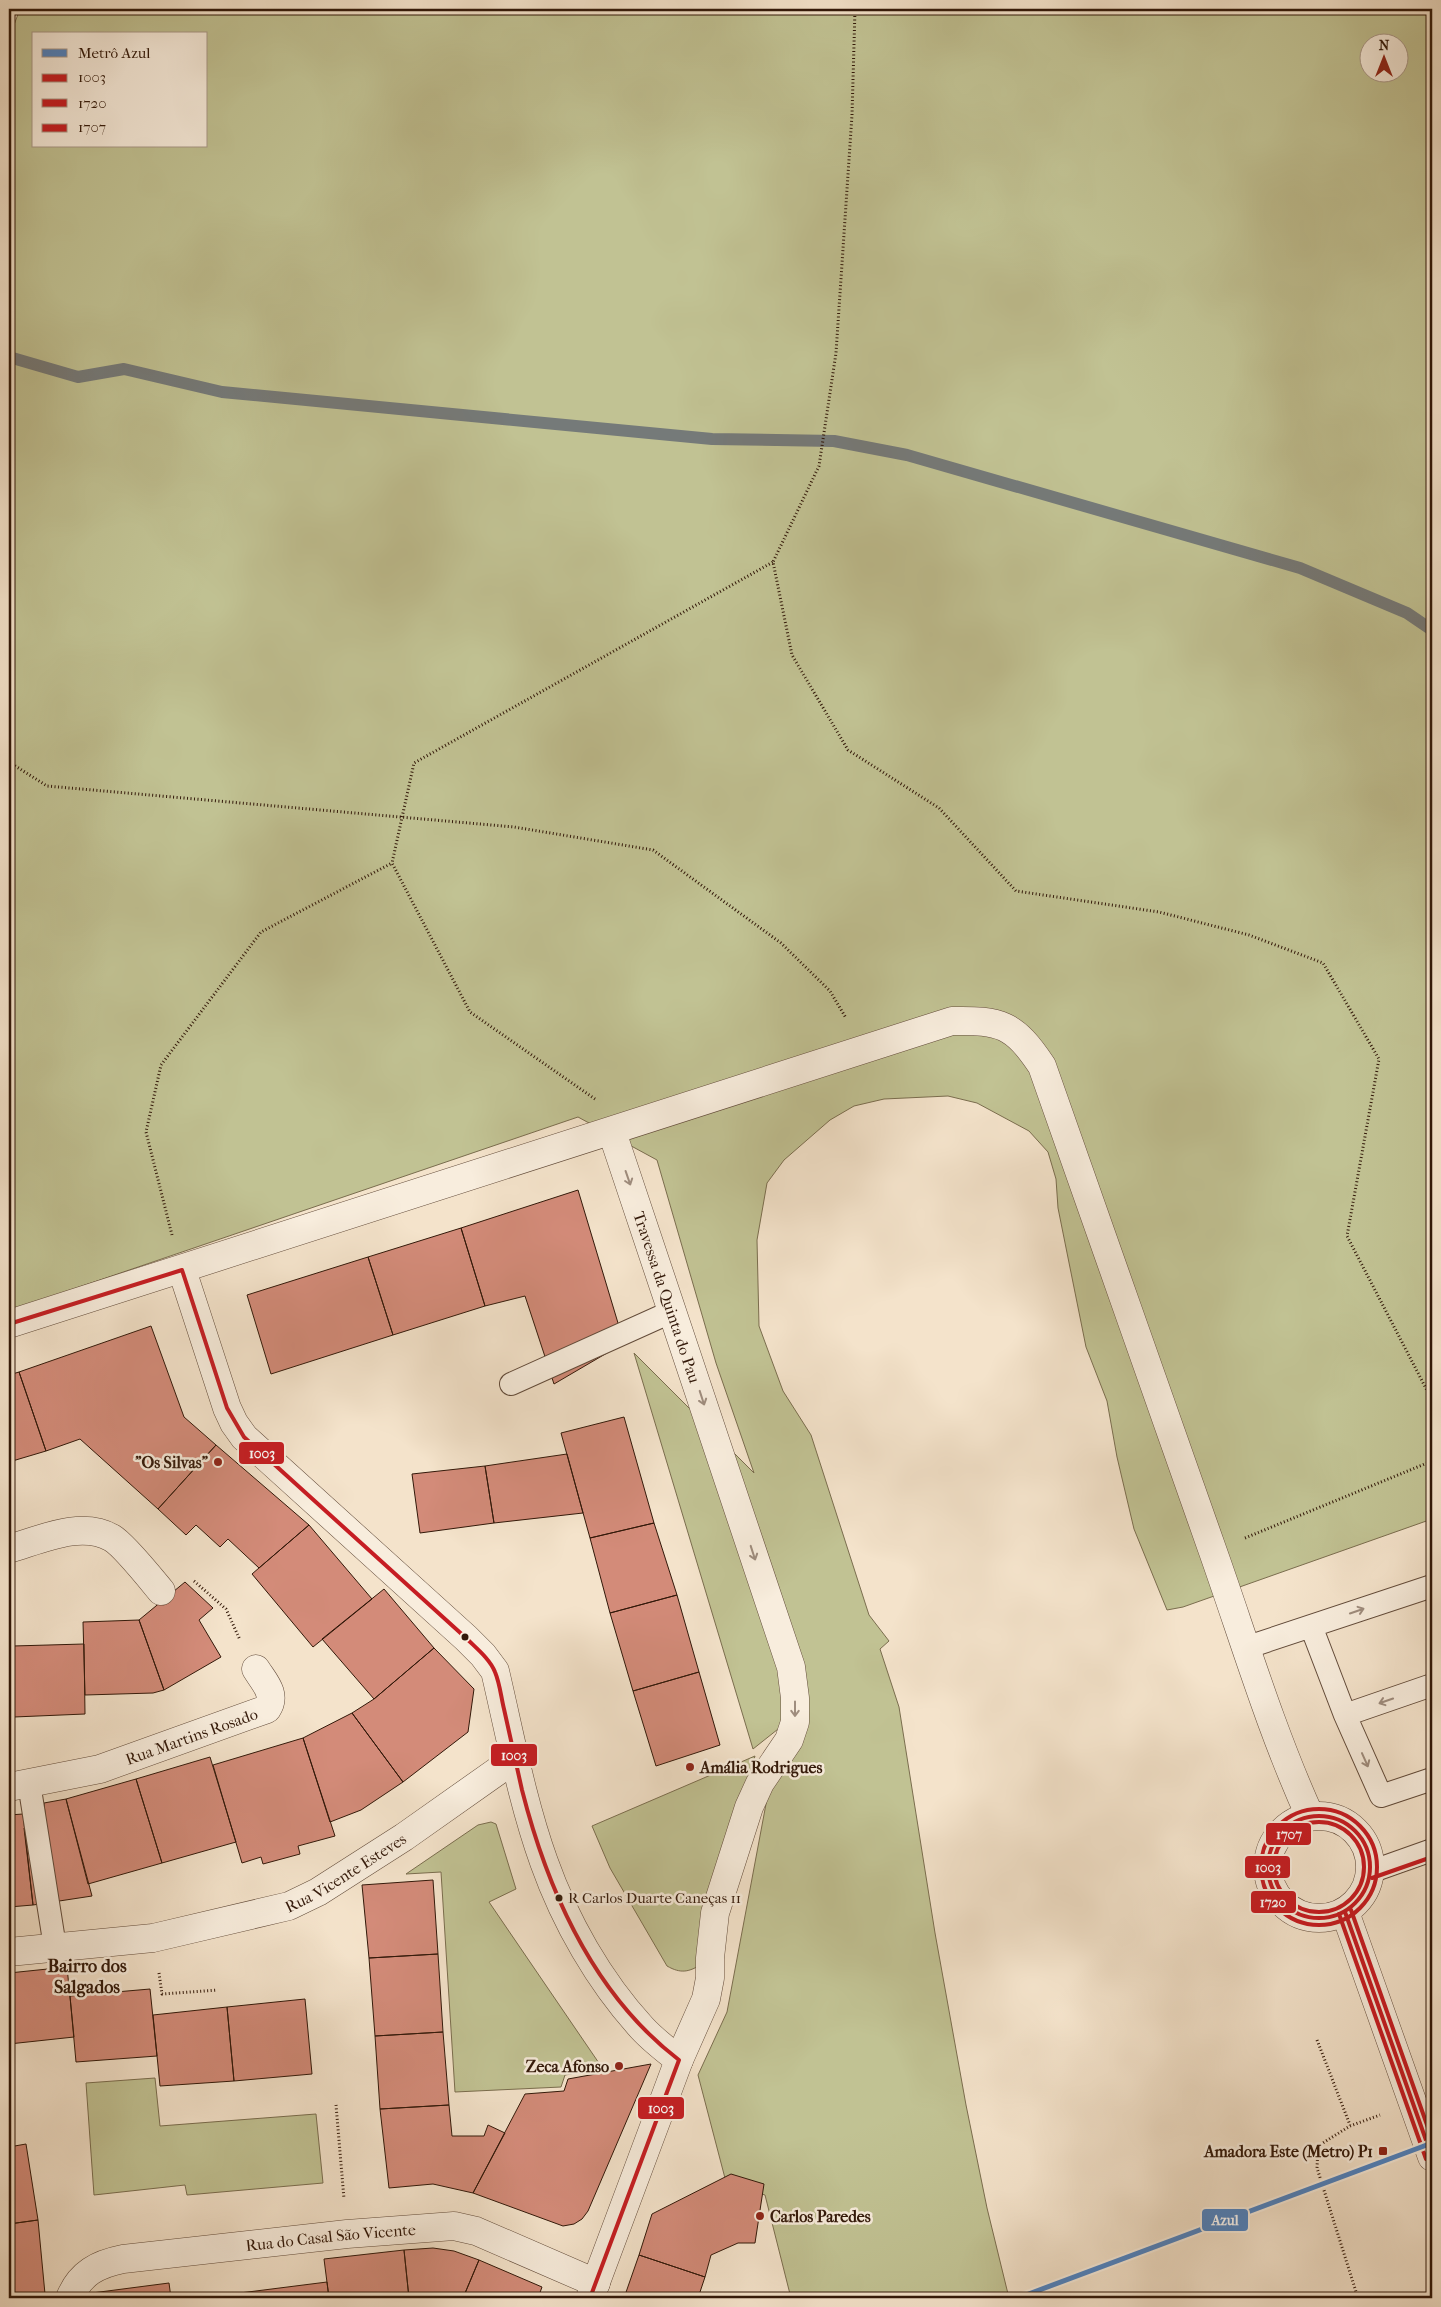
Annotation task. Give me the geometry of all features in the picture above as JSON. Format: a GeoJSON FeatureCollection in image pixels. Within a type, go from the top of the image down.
{"type":"FeatureCollection","features":[{"type":"Feature","properties":{"kind":"street"},"geometry":{"type":"LineString","coordinates":[[9,1324],[182,1270],[952,1021],[979,1021],[1009,1028],[1027,1043],[1042,1066],[1286,1764],[1310,1816]]}},
{"type":"Feature","properties":{"kind":"street","name":"Travessa da Quinta do Pau"},"geometry":{"type":"LineString","coordinates":[[593,2291],[679,2060],[706,1999],[710,1978],[710,1958],[715,1914],[749,1807],[760,1783],[789,1740],[795,1722],[795,1698],[791,1667],[674,1311],[623,1128]]}},
{"type":"Feature","properties":{"kind":"street"},"geometry":{"type":"LineString","coordinates":[[182,1270],[234,1423],[244,1437],[483,1655],[495,1671],[523,1791],[544,1862],[558,1897],[581,1941],[618,2001],[643,2029],[679,2060]]}},
{"type":"Feature","properties":{"kind":"street"},"geometry":{"type":"LineString","coordinates":[[9,1549],[75,1530],[96,1530],[114,1538],[161,1591]]}},
{"type":"Feature","properties":{"kind":"street","name":"Rua Martins Rosado"},"geometry":{"type":"LineString","coordinates":[[19,1785],[100,1769],[267,1709],[271,1702],[272,1694],[256,1669]]}},
{"type":"Feature","properties":{"kind":"street","name":"Rua Vicente Esteves"},"geometry":{"type":"LineString","coordinates":[[9,1952],[153,1938],[265,1913],[306,1899],[404,1837],[516,1758]]}},
{"type":"Feature","properties":{"kind":"street"},"geometry":{"type":"LineString","coordinates":[[1310,1816],[1326,1816],[1341,1820],[1354,1830],[1364,1842],[1369,1857],[1370,1872],[1368,1884],[1362,1896],[1344,1912],[1328,1918],[1310,1918],[1293,1912],[1280,1901],[1270,1886],[1267,1871],[1268,1856],[1274,1842],[1283,1830],[1295,1821],[1310,1816]]}},
{"type":"Feature","properties":{"kind":"street"},"geometry":{"type":"LineString","coordinates":[[1344,1912],[1432,2157]]}},
{"type":"Feature","properties":{"kind":"street","name":"Rua do Casal São Vicente"},"geometry":{"type":"LineString","coordinates":[[70,2298],[74,2287],[86,2273],[103,2263],[123,2259],[347,2234],[454,2226],[476,2231],[593,2291]]}},
{"type":"Feature","properties":{"kind":"lane"},"geometry":{"type":"LineString","coordinates":[[511,1384],[674,1311]]}},
{"type":"Feature","properties":{"kind":"lane"},"geometry":{"type":"LineString","coordinates":[[1245,1648],[1432,1586]]}},
{"type":"Feature","properties":{"kind":"lane"},"geometry":{"type":"LineString","coordinates":[[1311,1626],[1345,1715],[1381,1796],[1432,1779]]}},
{"type":"Feature","properties":{"kind":"lane"},"geometry":{"type":"LineString","coordinates":[[1345,1715],[1432,1685]]}},
{"type":"Feature","properties":{"kind":"lane"},"geometry":{"type":"LineString","coordinates":[[19,1785],[55,1947]]}},
{"type":"Feature","properties":{"kind":"lane"},"geometry":{"type":"LineString","coordinates":[[1370,1872],[1432,1850]]}},
{"type":"Feature","properties":{"kind":"path"},"geometry":{"type":"LineString","coordinates":[[623,1128],[470,1012],[392,863],[414,763],[773,562],[819,466],[836,353],[852,115],[855,9]]}},
{"type":"Feature","properties":{"kind":"path"},"geometry":{"type":"LineString","coordinates":[[773,562],[792,655],[848,750],[939,808],[1016,891],[1159,912],[1249,935],[1323,963],[1379,1059],[1347,1236],[1432,1400]]}},
{"type":"Feature","properties":{"kind":"path"},"geometry":{"type":"LineString","coordinates":[[9,762],[47,786],[514,827],[653,850],[781,943],[830,991],[865,1048]]}},
{"type":"Feature","properties":{"kind":"path"},"geometry":{"type":"LineString","coordinates":[[182,1270],[146,1132],[161,1065],[261,932],[392,863]]}},
{"type":"Feature","properties":{"kind":"path"},"geometry":{"type":"LineString","coordinates":[[1213,1551],[1432,1461]]}},
{"type":"Feature","properties":{"kind":"path"},"geometry":{"type":"LineString","coordinates":[[161,1591],[183,1571],[226,1609],[238,1638],[256,1669]]}},
{"type":"Feature","properties":{"kind":"path"},"geometry":{"type":"LineString","coordinates":[[153,1938],[162,1994],[217,1990]]}},
{"type":"Feature","properties":{"kind":"path"},"geometry":{"type":"LineString","coordinates":[[1317,2040],[1350,2126]]}},
{"type":"Feature","properties":{"kind":"path"},"geometry":{"type":"LineString","coordinates":[[1358,2298],[1317,2168],[1318,2146],[1350,2126],[1413,2104]]}},
{"type":"Feature","properties":{"kind":"path"},"geometry":{"type":"LineString","coordinates":[[336,2105],[347,2234]]}},
{"type":"Feature","properties":{"kind":"green space"},"geometry":{"type":"Polygon","coordinates":[[[20,9],[1432,9],[1432,1519],[1183,1607],[1167,1610],[1134,1529],[1117,1457],[1107,1401],[1086,1347],[1058,1208],[1056,1179],[1048,1152],[1029,1131],[977,1103],[948,1096],[884,1099],[854,1106],[830,1120],[784,1160],[767,1183],[757,1240],[759,1326],[783,1391],[811,1435],[869,1615],[889,1641],[880,1649],[899,1707],[935,1933],[966,2105],[987,2208],[1009,2298],[791,2298],[765,2195],[726,2182],[698,2075],[727,2012],[769,1788],[802,1710],[753,1749],[634,1353],[754,1473],[716,1363],[657,1160],[578,1117],[9,1311],[9,38],[20,9]]]}},
{"type":"Feature","properties":{"kind":"green space"},"geometry":{"type":"Polygon","coordinates":[[[755,1756],[709,1907],[702,1964],[685,1971],[672,1969],[667,1966],[610,1868],[592,1826],[755,1756]]]}},
{"type":"Feature","properties":{"kind":"green space"},"geometry":{"type":"Polygon","coordinates":[[[491,1822],[496,1824],[516,1889],[489,1902],[603,2069],[565,2075],[561,2087],[455,2092],[441,1872],[406,1874],[478,1825],[491,1822]]]}},
{"type":"Feature","properties":{"kind":"green space"},"geometry":{"type":"Polygon","coordinates":[[[155,2078],[160,2126],[316,2114],[323,2183],[187,2195],[185,2185],[94,2195],[86,2083],[155,2078]]]}},
{"type":"Feature","properties":{"kind":"building"},"geometry":{"type":"Polygon","coordinates":[[[578,1190],[624,1343],[554,1384],[525,1296],[485,1306],[461,1228],[578,1190]]]}},
{"type":"Feature","properties":{"kind":"building"},"geometry":{"type":"Polygon","coordinates":[[[461,1228],[485,1306],[393,1335],[368,1257],[461,1228]]]}},
{"type":"Feature","properties":{"kind":"building"},"geometry":{"type":"Polygon","coordinates":[[[368,1257],[393,1335],[271,1374],[247,1295],[368,1257]]]}},
{"type":"Feature","properties":{"kind":"building"},"geometry":{"type":"Polygon","coordinates":[[[151,1326],[184,1417],[216,1445],[158,1509],[80,1439],[46,1451],[19,1372],[151,1326]]]}},
{"type":"Feature","properties":{"kind":"building"},"geometry":{"type":"Polygon","coordinates":[[[19,1372],[46,1451],[9,1462],[9,1375],[19,1372]]]}},
{"type":"Feature","properties":{"kind":"building"},"geometry":{"type":"Polygon","coordinates":[[[624,1417],[654,1523],[590,1538],[561,1433],[624,1417]]]}},
{"type":"Feature","properties":{"kind":"building"},"geometry":{"type":"Polygon","coordinates":[[[216,1445],[309,1525],[259,1568],[228,1539],[220,1547],[196,1525],[186,1535],[158,1509],[216,1445]]]}},
{"type":"Feature","properties":{"kind":"building"},"geometry":{"type":"Polygon","coordinates":[[[567,1454],[583,1513],[494,1523],[485,1466],[567,1454]]]}},
{"type":"Feature","properties":{"kind":"building"},"geometry":{"type":"Polygon","coordinates":[[[485,1466],[494,1523],[420,1533],[412,1474],[485,1466]]]}},
{"type":"Feature","properties":{"kind":"building"},"geometry":{"type":"Polygon","coordinates":[[[654,1523],[677,1595],[610,1613],[590,1538],[654,1523]]]}},
{"type":"Feature","properties":{"kind":"building"},"geometry":{"type":"Polygon","coordinates":[[[309,1525],[372,1599],[313,1647],[252,1574],[309,1525]]]}},
{"type":"Feature","properties":{"kind":"building"},"geometry":{"type":"Polygon","coordinates":[[[185,1582],[213,1608],[199,1620],[221,1657],[164,1690],[139,1620],[185,1582]]]}},
{"type":"Feature","properties":{"kind":"building"},"geometry":{"type":"Polygon","coordinates":[[[384,1589],[434,1648],[374,1699],[322,1639],[384,1589]]]}},
{"type":"Feature","properties":{"kind":"building"},"geometry":{"type":"Polygon","coordinates":[[[677,1595],[699,1672],[633,1691],[610,1613],[677,1595]]]}},
{"type":"Feature","properties":{"kind":"building"},"geometry":{"type":"Polygon","coordinates":[[[139,1620],[164,1690],[153,1693],[85,1695],[83,1622],[139,1620]]]}},
{"type":"Feature","properties":{"kind":"building"},"geometry":{"type":"Polygon","coordinates":[[[84,1644],[85,1714],[14,1717],[13,1646],[84,1644]]]}},
{"type":"Feature","properties":{"kind":"building"},"geometry":{"type":"Polygon","coordinates":[[[434,1648],[474,1689],[468,1732],[403,1782],[352,1713],[374,1699],[434,1648]]]}},
{"type":"Feature","properties":{"kind":"building"},"geometry":{"type":"Polygon","coordinates":[[[699,1672],[720,1745],[656,1766],[633,1691],[699,1672]]]}},
{"type":"Feature","properties":{"kind":"building"},"geometry":{"type":"Polygon","coordinates":[[[352,1713],[403,1782],[361,1810],[330,1822],[303,1738],[352,1713]]]}},
{"type":"Feature","properties":{"kind":"building"},"geometry":{"type":"Polygon","coordinates":[[[303,1738],[335,1836],[298,1846],[300,1854],[263,1864],[261,1857],[242,1863],[213,1765],[303,1738]]]}},
{"type":"Feature","properties":{"kind":"building"},"geometry":{"type":"Polygon","coordinates":[[[210,1757],[236,1842],[162,1863],[136,1779],[210,1757]]]}},
{"type":"Feature","properties":{"kind":"building"},"geometry":{"type":"Polygon","coordinates":[[[136,1779],[162,1863],[88,1884],[66,1799],[136,1779]]]}},
{"type":"Feature","properties":{"kind":"building"},"geometry":{"type":"Polygon","coordinates":[[[66,1799],[92,1896],[33,1905],[24,1828],[46,1824],[44,1803],[66,1799]]]}},
{"type":"Feature","properties":{"kind":"building"},"geometry":{"type":"Polygon","coordinates":[[[23,1814],[33,1905],[9,1907],[9,1815],[23,1814]]]}},
{"type":"Feature","properties":{"kind":"building"},"geometry":{"type":"Polygon","coordinates":[[[433,1880],[438,1954],[369,1958],[362,1885],[433,1880]]]}},
{"type":"Feature","properties":{"kind":"building"},"geometry":{"type":"Polygon","coordinates":[[[438,1954],[443,2032],[375,2036],[369,1958],[438,1954]]]}},
{"type":"Feature","properties":{"kind":"building"},"geometry":{"type":"Polygon","coordinates":[[[67,1967],[74,2037],[9,2044],[9,1973],[67,1967]]]}},
{"type":"Feature","properties":{"kind":"building"},"geometry":{"type":"Polygon","coordinates":[[[150,1989],[157,2056],[76,2062],[70,1996],[150,1989]]]}},
{"type":"Feature","properties":{"kind":"building"},"geometry":{"type":"Polygon","coordinates":[[[305,1999],[312,2074],[234,2081],[227,2007],[305,1999]]]}},
{"type":"Feature","properties":{"kind":"building"},"geometry":{"type":"Polygon","coordinates":[[[227,2007],[234,2081],[160,2086],[153,2015],[227,2007]]]}},
{"type":"Feature","properties":{"kind":"building"},"geometry":{"type":"Polygon","coordinates":[[[443,2032],[449,2105],[380,2109],[375,2036],[443,2032]]]}},
{"type":"Feature","properties":{"kind":"building"},"geometry":{"type":"Polygon","coordinates":[[[651,2064],[588,2211],[582,2219],[574,2224],[563,2226],[473,2193],[525,2094],[564,2091],[568,2079],[651,2064]]]}},
{"type":"Feature","properties":{"kind":"building"},"geometry":{"type":"Polygon","coordinates":[[[449,2105],[452,2136],[484,2136],[488,2125],[505,2133],[473,2193],[433,2184],[389,2188],[380,2109],[449,2105]]]}},
{"type":"Feature","properties":{"kind":"building"},"geometry":{"type":"Polygon","coordinates":[[[26,2144],[38,2220],[9,2224],[9,2147],[26,2144]]]}},
{"type":"Feature","properties":{"kind":"building"},"geometry":{"type":"Polygon","coordinates":[[[731,2174],[764,2184],[755,2243],[738,2243],[711,2255],[705,2277],[639,2255],[652,2214],[731,2174]]]}},
{"type":"Feature","properties":{"kind":"building"},"geometry":{"type":"Polygon","coordinates":[[[38,2220],[45,2294],[9,2298],[9,2224],[38,2220]]]}},
{"type":"Feature","properties":{"kind":"building"},"geometry":{"type":"Polygon","coordinates":[[[433,2248],[454,2251],[479,2260],[463,2298],[409,2298],[404,2250],[433,2248]]]}},
{"type":"Feature","properties":{"kind":"building"},"geometry":{"type":"Polygon","coordinates":[[[404,2250],[409,2298],[329,2298],[324,2259],[404,2250]]]}},
{"type":"Feature","properties":{"kind":"building"},"geometry":{"type":"Polygon","coordinates":[[[639,2255],[705,2277],[698,2298],[624,2298],[639,2255]]]}},
{"type":"Feature","properties":{"kind":"building"},"geometry":{"type":"Polygon","coordinates":[[[479,2260],[542,2287],[538,2298],[463,2298],[479,2260]]]}},
{"type":"Feature","properties":{"kind":"building"},"geometry":{"type":"Polygon","coordinates":[[[327,2282],[329,2298],[249,2298],[248,2292],[327,2282]]]}},
{"type":"Feature","properties":{"kind":"building"},"geometry":{"type":"Polygon","coordinates":[[[169,2283],[171,2298],[93,2298],[92,2293],[169,2283]]]}},
{"type":"Feature","properties":{"kind":"building"},"geometry":{"type":"Polygon","coordinates":[[[248,2292],[249,2298],[196,2298],[248,2292]]]}},
{"type":"Feature","properties":{"kind":"waterway"},"geometry":{"type":"LineString","coordinates":[[9,357],[78,377],[124,369],[222,392],[712,439],[834,441],[907,455],[1300,568],[1407,613],[1432,630]]}},
{"type":"Feature","properties":{"kind":"metro line","name":"Azul"},"geometry":{"type":"LineString","coordinates":[[1018,2298],[1432,2143]]}},
{"type":"Feature","properties":{"kind":"transit line","name":"1003"},"geometry":{"type":"LineString","coordinates":[[182,1270],[227,1408],[244,1437],[466,1638],[493,1667],[497,1677],[522,1790],[533,1828],[546,1866],[578,1939],[622,2005],[649,2034],[679,2060],[590,2298]]}},
{"type":"Feature","properties":{"kind":"transit line","name":"1003"},"geometry":{"type":"LineString","coordinates":[[9,1324],[182,1270]]}},
{"type":"Feature","properties":{"kind":"transit line","name":"1720"},"geometry":{"type":"LineString","coordinates":[[1319,1809],[1341,1814],[1360,1826],[1372,1845],[1377,1867],[1372,1889],[1360,1908],[1341,1920],[1319,1925],[1297,1920],[1278,1908],[1266,1889],[1261,1867],[1266,1845],[1278,1826],[1297,1814],[1319,1809]]}},
{"type":"Feature","properties":{"kind":"transit line","name":"1003"},"geometry":{"type":"LineString","coordinates":[[1319,1816],[1329,1817],[1348,1824],[1362,1838],[1369,1857],[1370,1867],[1369,1877],[1362,1896],[1348,1910],[1329,1917],[1319,1918],[1309,1917],[1290,1910],[1276,1896],[1269,1877],[1268,1867],[1269,1857],[1276,1838],[1290,1824],[1309,1817],[1319,1816]]}},
{"type":"Feature","properties":{"kind":"transit line","name":"1707"},"geometry":{"type":"LineString","coordinates":[[1319,1822],[1336,1825],[1351,1835],[1361,1850],[1364,1867],[1361,1884],[1351,1899],[1336,1909],[1319,1912],[1302,1909],[1287,1899],[1277,1884],[1274,1867],[1277,1850],[1287,1835],[1302,1825],[1319,1822]]}},
{"type":"Feature","properties":{"kind":"transit line","name":"1720"},"geometry":{"type":"LineString","coordinates":[[1372,1878],[1432,1857]]}},
{"type":"Feature","properties":{"kind":"transit line","name":"1707"},"geometry":{"type":"LineString","coordinates":[[1351,1910],[1432,2139]]}},
{"type":"Feature","properties":{"kind":"transit line","name":"1003"},"geometry":{"type":"LineString","coordinates":[[1345,1912],[1432,2157]]}},
{"type":"Feature","properties":{"kind":"transit line","name":"1720"},"geometry":{"type":"LineString","coordinates":[[1339,1914],[1426,2159]]}},
{"type":"Feature","properties":{"kind":"place","name":"\"Os Silvas\""},"geometry":{"type":"Point","coordinates":[218,1462]}},
{"type":"Feature","properties":{"kind":"place","name":"Amália Rodrigues"},"geometry":{"type":"Point","coordinates":[690,1767]}},
{"type":"Feature","properties":{"kind":"place","name":"R Carlos Duarte Caneças 11"},"geometry":{"type":"Point","coordinates":[559,1898]}},
{"type":"Feature","properties":{"kind":"place","name":"Zeca Afonso"},"geometry":{"type":"Point","coordinates":[619,2066]}},
{"type":"Feature","properties":{"kind":"place","name":"Amadora Este (Metro) P1"},"geometry":{"type":"Point","coordinates":[1383,2151]}},
{"type":"Feature","properties":{"kind":"place","name":"Carlos Paredes"},"geometry":{"type":"Point","coordinates":[760,2216]}},
{"type":"Feature","properties":{"kind":"district","name":"Bairro dos Salgados"},"geometry":{"type":"Point","coordinates":[87,1976]}}]}
